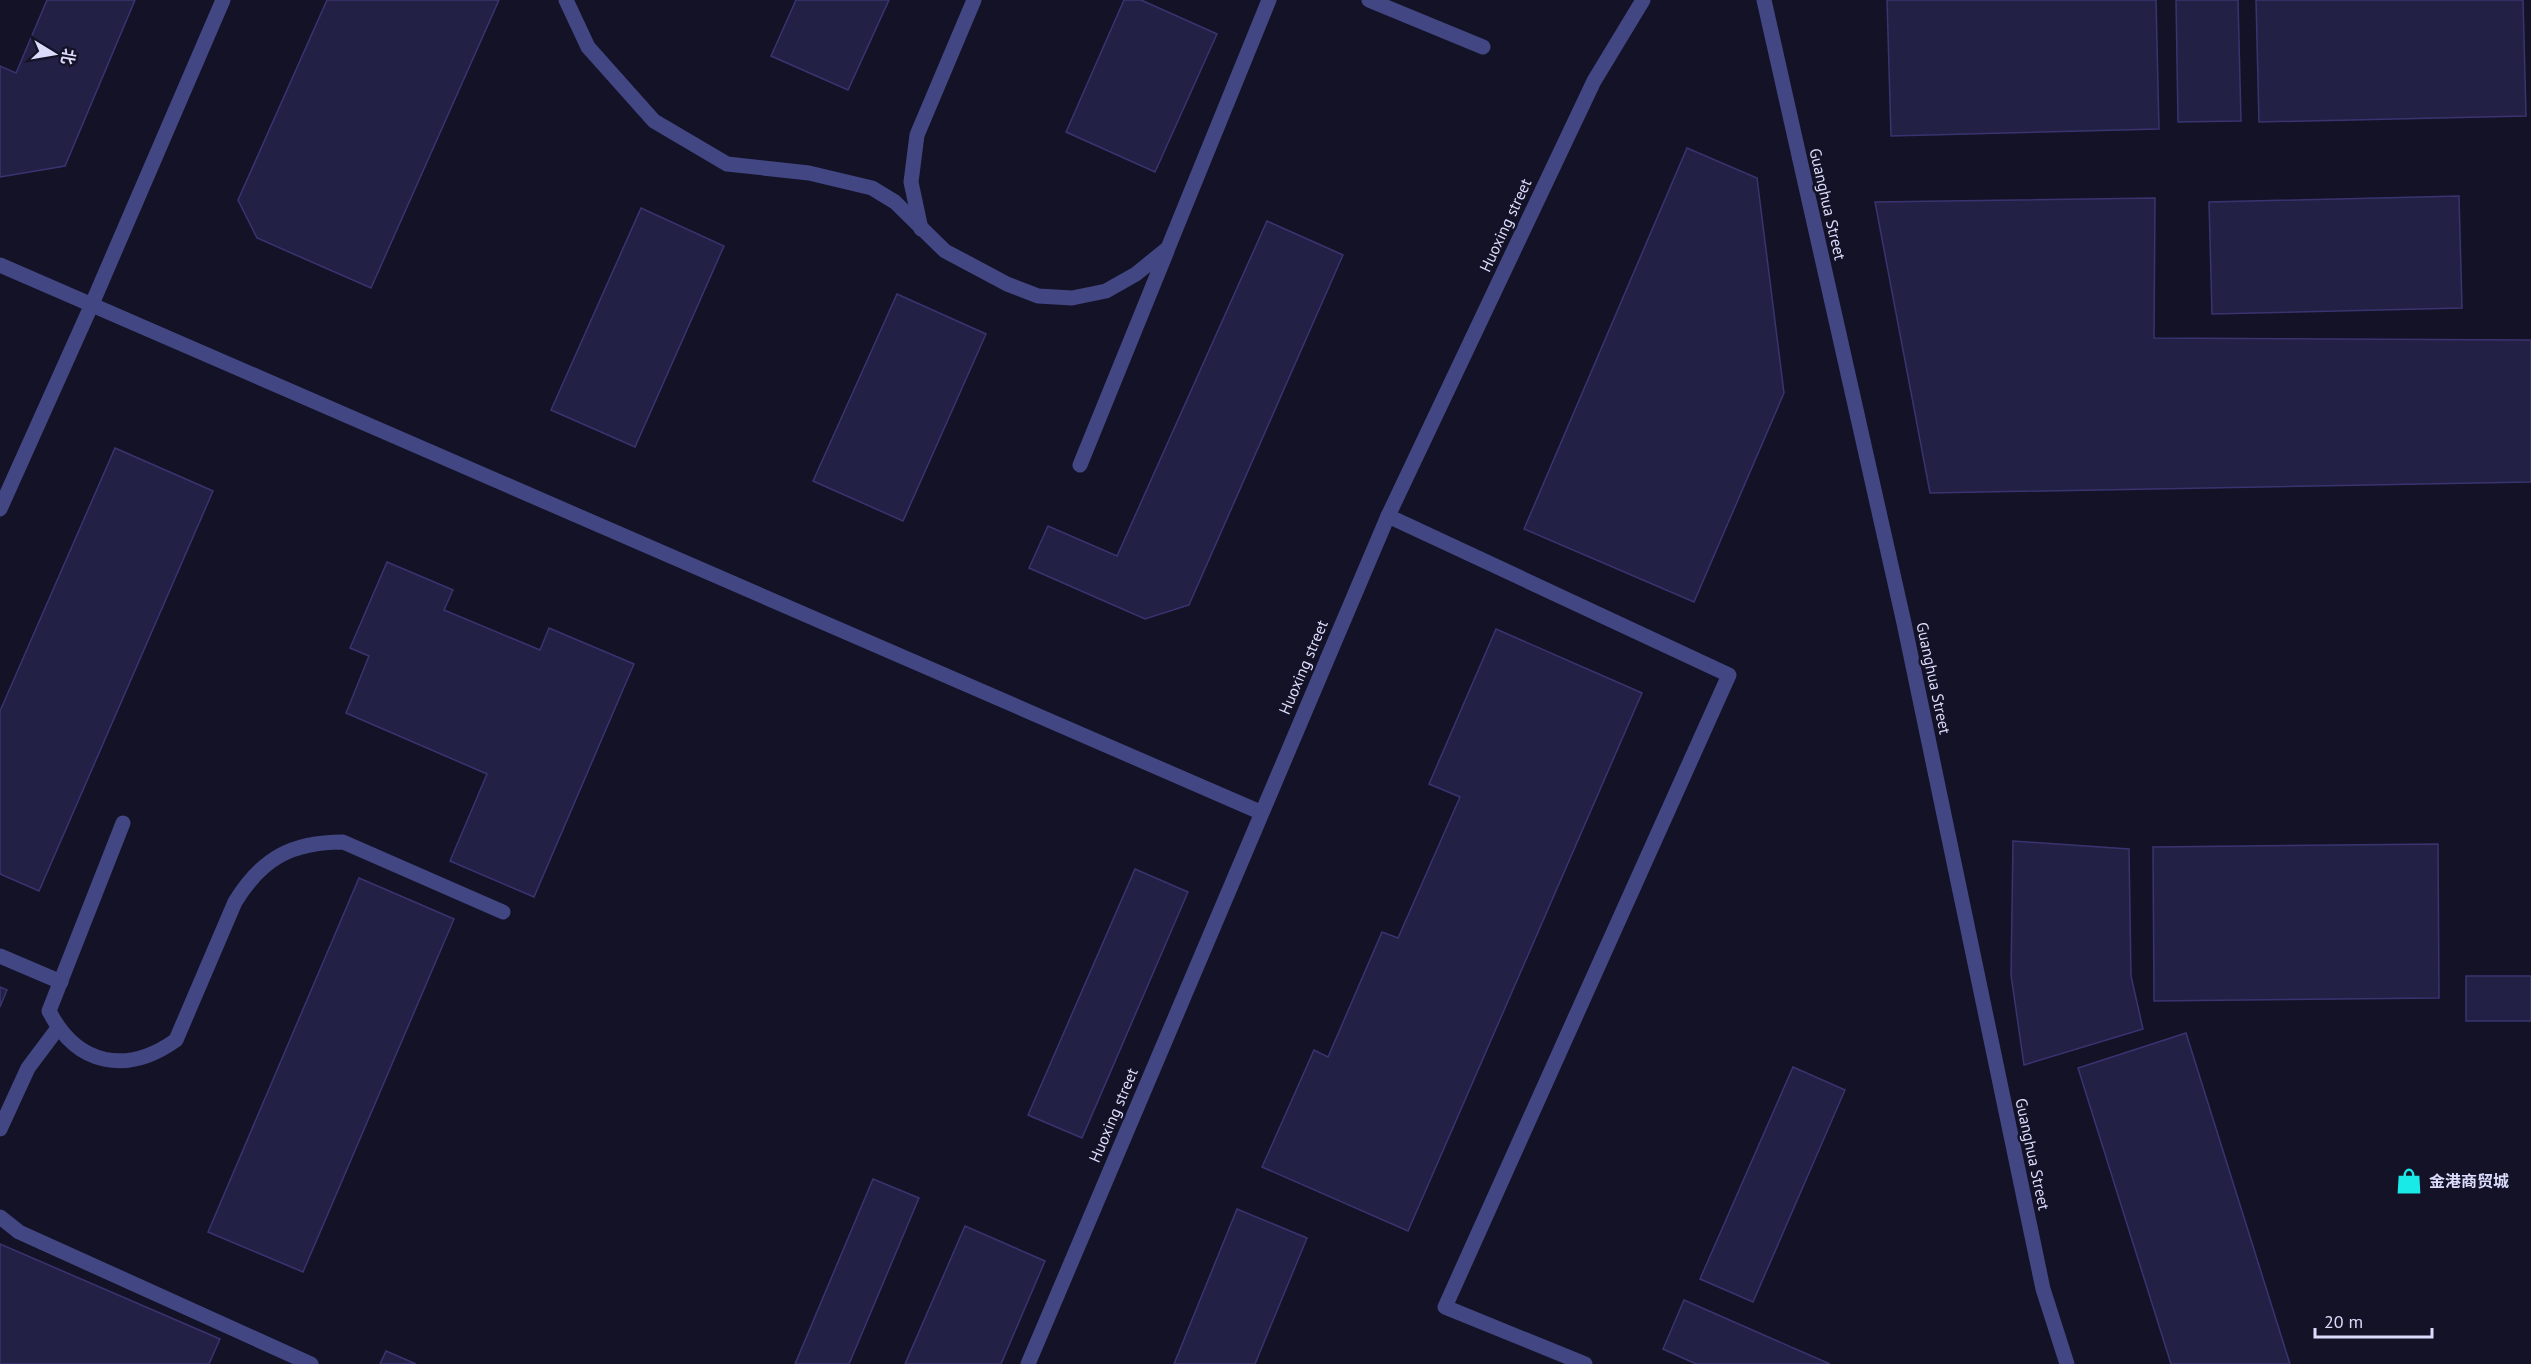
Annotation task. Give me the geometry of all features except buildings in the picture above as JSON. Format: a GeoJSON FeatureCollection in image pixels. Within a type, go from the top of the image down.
{"type":"FeatureCollection","features":[{"type":"Feature","properties":{"kind":"street"},"geometry":{"type":"LineString","coordinates":[[0,509],[92,304],[223,0]]}},
{"type":"Feature","properties":{"kind":"street"},"geometry":{"type":"LineString","coordinates":[[566,0],[588,47],[654,121],[727,164],[809,173],[872,188],[895,202],[945,251],[1007,284],[1038,296],[1072,298],[1106,291],[1136,274],[1168,248]]}},
{"type":"Feature","properties":{"kind":"street"},"geometry":{"type":"LineString","coordinates":[[921,229],[911,182],[917,135],[974,0]]}},
{"type":"Feature","properties":{"kind":"street"},"geometry":{"type":"LineString","coordinates":[[1080,465],[1269,0]]}},
{"type":"Feature","properties":{"kind":"street"},"geometry":{"type":"LineString","coordinates":[[1370,0],[1483,47]]}},
{"type":"Feature","properties":{"kind":"street","name":"Huoxing street"},"geometry":{"type":"LineString","coordinates":[[1028,1364],[1260,812],[1388,516],[1594,81],[1643,0]]}},
{"type":"Feature","properties":{"kind":"street","name":"Guanghua Street"},"geometry":{"type":"LineString","coordinates":[[1764,0],[1906,635],[2043,1289],[2067,1364]]}},
{"type":"Feature","properties":{"kind":"street"},"geometry":{"type":"LineString","coordinates":[[0,265],[1260,812]]}},
{"type":"Feature","properties":{"kind":"street"},"geometry":{"type":"LineString","coordinates":[[1388,516],[1729,675],[1445,1307],[1585,1364]]}},
{"type":"Feature","properties":{"kind":"street"},"geometry":{"type":"LineString","coordinates":[[123,824],[49,1011],[58,1028],[70,1042],[103,1060],[123,1062],[142,1059],[160,1052],[176,1040],[246,884],[276,857],[302,846],[317,842],[343,842],[503,912]]}},
{"type":"Feature","properties":{"kind":"street"},"geometry":{"type":"LineString","coordinates":[[0,956],[61,982]]}},
{"type":"Feature","properties":{"kind":"street"},"geometry":{"type":"LineString","coordinates":[[0,1130],[28,1068],[58,1028]]}},
{"type":"Feature","properties":{"kind":"street"},"geometry":{"type":"LineString","coordinates":[[0,1217],[19,1232],[311,1364]]}},
{"type":"Feature","properties":{"kind":"place","name":"金港商贸城"},"geometry":{"type":"Point","coordinates":[2409,1181]}}]}
